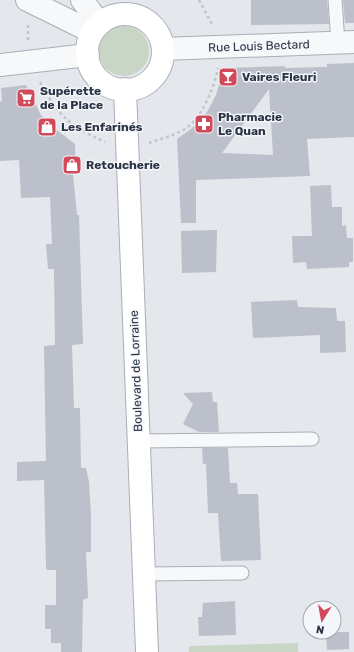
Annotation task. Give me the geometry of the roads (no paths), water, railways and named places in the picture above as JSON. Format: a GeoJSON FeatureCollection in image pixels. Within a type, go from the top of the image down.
{"type":"FeatureCollection","features":[{"type":"Feature","properties":{"kind":"main road"},"geometry":{"type":"LineString","coordinates":[[122,7],[134,15],[145,19],[154,27],[160,38],[163,49],[162,62],[157,73],[148,82],[138,87],[125,90],[114,88],[100,79],[90,66],[88,55],[88,43],[96,28],[122,7]]}},
{"type":"Feature","properties":{"kind":"main road","name":"Boulevard de Lorraine"},"geometry":{"type":"LineString","coordinates":[[125,90],[147,652]]}},
{"type":"Feature","properties":{"kind":"street"},"geometry":{"type":"LineString","coordinates":[[35,4],[55,8],[66,0]]}},
{"type":"Feature","properties":{"kind":"street"},"geometry":{"type":"LineString","coordinates":[[82,0],[96,28]]}},
{"type":"Feature","properties":{"kind":"street"},"geometry":{"type":"LineString","coordinates":[[35,4],[96,28]]}},
{"type":"Feature","properties":{"kind":"street","name":"Rue Louis Bectard"},"geometry":{"type":"LineString","coordinates":[[163,49],[346,43]]}},
{"type":"Feature","properties":{"kind":"street"},"geometry":{"type":"LineString","coordinates":[[0,65],[88,55]]}},
{"type":"Feature","properties":{"kind":"lane"},"geometry":{"type":"LineString","coordinates":[[335,0],[346,43]]}},
{"type":"Feature","properties":{"kind":"lane"},"geometry":{"type":"LineString","coordinates":[[138,441],[312,439]]}},
{"type":"Feature","properties":{"kind":"lane"},"geometry":{"type":"LineString","coordinates":[[144,574],[242,573]]}},
{"type":"Feature","properties":{"kind":"place","name":"Vaires Fleuri"},"geometry":{"type":"Point","coordinates":[228,77]}},
{"type":"Feature","properties":{"kind":"place","name":"Supérette de la Place"},"geometry":{"type":"Point","coordinates":[26,98]}},
{"type":"Feature","properties":{"kind":"place","name":"Pharmacie Le Quan"},"geometry":{"type":"Point","coordinates":[204,124]}},
{"type":"Feature","properties":{"kind":"place","name":"Les Enfarinés"},"geometry":{"type":"Point","coordinates":[47,127]}},
{"type":"Feature","properties":{"kind":"place","name":"Retoucherie"},"geometry":{"type":"Point","coordinates":[72,165]}}]}
